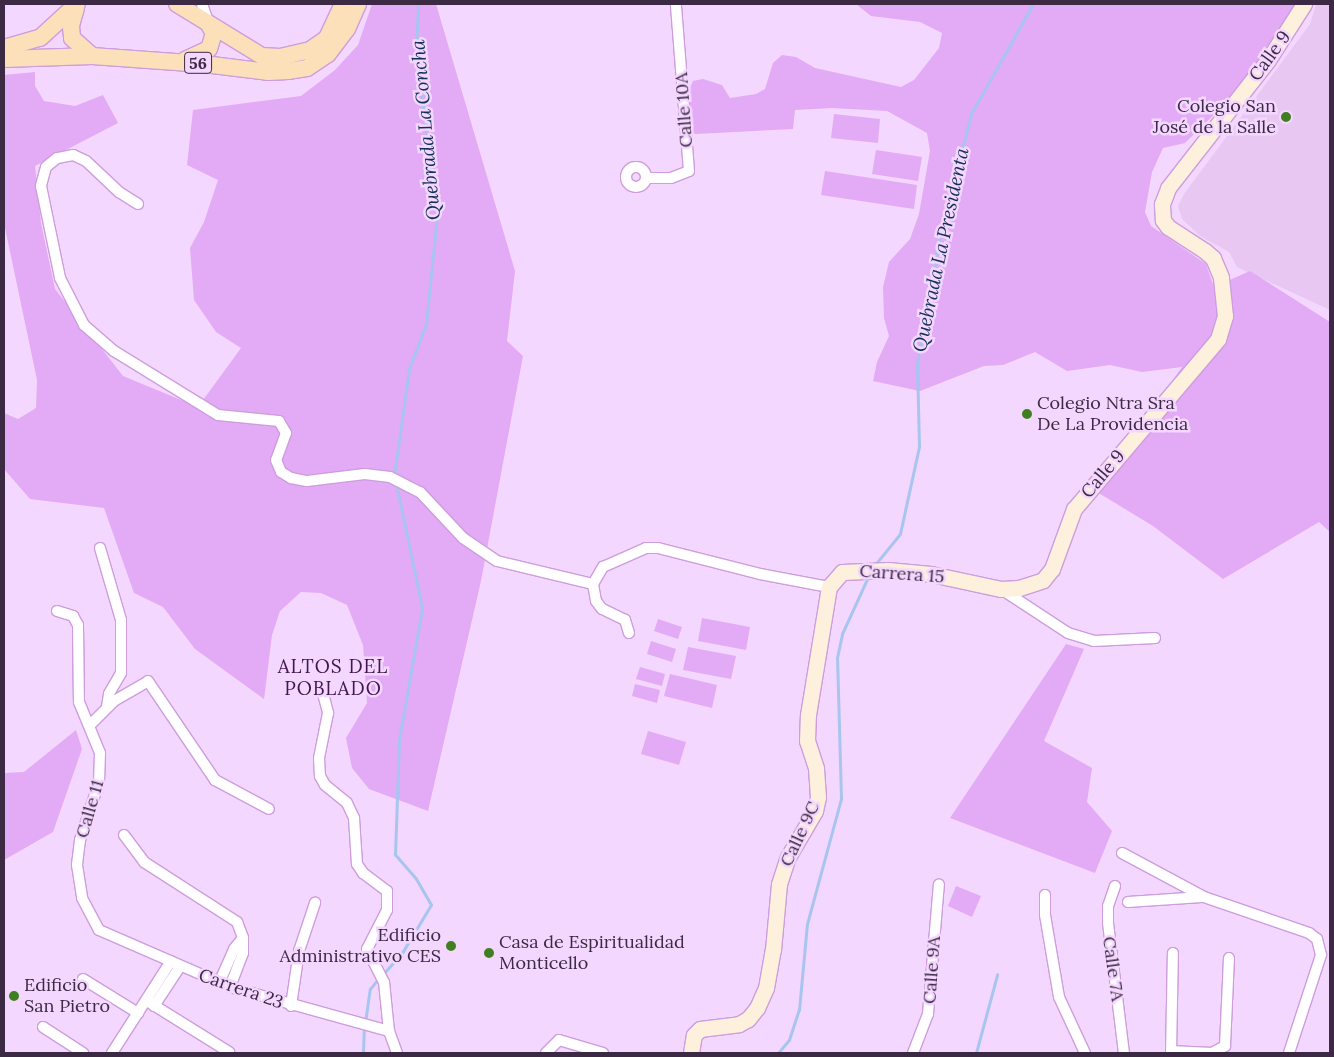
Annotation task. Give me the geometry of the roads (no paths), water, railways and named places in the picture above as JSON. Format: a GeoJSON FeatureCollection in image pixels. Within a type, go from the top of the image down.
{"type":"FeatureCollection","features":[{"type":"Feature","properties":{"kind":"main road"},"geometry":{"type":"LineString","coordinates":[[4,48],[40,38],[78,4]]}},
{"type":"Feature","properties":{"kind":"main road"},"geometry":{"type":"LineString","coordinates":[[78,4],[71,26],[72,38],[92,56]]}},
{"type":"Feature","properties":{"kind":"main road","name":"56"},"geometry":{"type":"LineString","coordinates":[[177,4],[262,56],[295,56],[310,50],[327,38],[342,4]]}},
{"type":"Feature","properties":{"kind":"main road","name":"56"},"geometry":{"type":"LineString","coordinates":[[4,59],[92,56],[180,62],[268,72],[307,68],[338,44],[358,4]]}},
{"type":"Feature","properties":{"kind":"main road"},"geometry":{"type":"LineString","coordinates":[[180,62],[209,49],[214,33],[209,25]]}},
{"type":"Feature","properties":{"kind":"street"},"geometry":{"type":"LineString","coordinates":[[202,4],[209,25]]}},
{"type":"Feature","properties":{"kind":"street","name":"Calle 10A"},"geometry":{"type":"LineString","coordinates":[[646,178],[671,178],[689,171],[676,4]]}},
{"type":"Feature","properties":{"kind":"street","name":"Calle 9"},"geometry":{"type":"LineString","coordinates":[[1001,589],[1019,588],[1043,580],[1059,557],[1074,509],[1218,339],[1225,316],[1221,277],[1205,251],[1168,227],[1163,220],[1162,204],[1168,188],[1268,60],[1304,4]]}},
{"type":"Feature","properties":{"kind":"street"},"geometry":{"type":"LineString","coordinates":[[138,204],[119,192],[86,161],[72,154],[57,158],[46,167],[41,186],[60,278],[84,326],[114,351],[218,415],[267,418],[283,424],[286,433],[276,460],[282,472],[291,478],[306,481],[365,474],[390,477],[420,492],[463,538],[490,557],[593,584]]}},
{"type":"Feature","properties":{"kind":"street"},"geometry":{"type":"LineString","coordinates":[[100,548],[121,620],[121,673],[108,694],[107,707]]}},
{"type":"Feature","properties":{"kind":"street"},"geometry":{"type":"LineString","coordinates":[[629,633],[625,620],[599,606],[593,584],[603,568],[646,548],[658,548],[760,574],[829,587]]}},
{"type":"Feature","properties":{"kind":"street","name":"Carrera 15"},"geometry":{"type":"LineString","coordinates":[[829,587],[842,572],[888,570],[931,574],[1001,589],[1023,606],[1076,635],[1094,641],[1155,638]]}},
{"type":"Feature","properties":{"kind":"street","name":"Calle 9C"},"geometry":{"type":"LineString","coordinates":[[691,1053],[694,1035],[710,1025],[739,1024],[748,1019],[757,1008],[766,988],[783,868],[814,811],[818,797],[816,768],[807,741],[808,715],[829,587]]}},
{"type":"Feature","properties":{"kind":"street","name":"Calle 11"},"geometry":{"type":"LineString","coordinates":[[57,611],[73,616],[78,624],[77,691],[100,753],[101,768],[97,793],[80,840],[77,865],[82,898],[99,930]]}},
{"type":"Feature","properties":{"kind":"street"},"geometry":{"type":"LineString","coordinates":[[90,725],[107,707],[148,681],[215,780],[269,810]]}},
{"type":"Feature","properties":{"kind":"street"},"geometry":{"type":"LineString","coordinates":[[322,690],[328,713],[319,758],[320,776],[325,785],[347,803],[354,818],[357,864],[363,873],[387,892],[386,910],[367,949],[382,977],[389,1031],[397,1053]]}},
{"type":"Feature","properties":{"kind":"street"},"geometry":{"type":"LineString","coordinates":[[124,835],[144,862],[237,922],[243,938],[243,953],[230,988]]}},
{"type":"Feature","properties":{"kind":"street"},"geometry":{"type":"LineString","coordinates":[[1122,853],[1204,897],[1309,933],[1321,946],[1321,955],[1289,1053]]}},
{"type":"Feature","properties":{"kind":"street","name":"Calle 9A"},"geometry":{"type":"LineString","coordinates":[[913,1053],[928,1014],[939,884]]}},
{"type":"Feature","properties":{"kind":"street","name":"Calle 7A"},"geometry":{"type":"LineString","coordinates":[[1115,886],[1108,906],[1108,923],[1124,1053]]}},
{"type":"Feature","properties":{"kind":"street"},"geometry":{"type":"LineString","coordinates":[[1044,895],[1045,916],[1059,997],[1085,1053]]}},
{"type":"Feature","properties":{"kind":"street"},"geometry":{"type":"LineString","coordinates":[[1128,902],[1204,897]]}},
{"type":"Feature","properties":{"kind":"street"},"geometry":{"type":"LineString","coordinates":[[291,1006],[299,951],[315,904]]}},
{"type":"Feature","properties":{"kind":"street","name":"Carrera 23"},"geometry":{"type":"LineString","coordinates":[[99,930],[230,988],[389,1031]]}},
{"type":"Feature","properties":{"kind":"street"},"geometry":{"type":"LineString","coordinates":[[219,983],[234,949],[243,938]]}},
{"type":"Feature","properties":{"kind":"street"},"geometry":{"type":"LineString","coordinates":[[1173,953],[1171,1052],[1212,1053],[1225,1046],[1228,958]]}},
{"type":"Feature","properties":{"kind":"street"},"geometry":{"type":"LineString","coordinates":[[112,1053],[138,1014],[150,1003],[175,964]]}},
{"type":"Feature","properties":{"kind":"street"},"geometry":{"type":"LineString","coordinates":[[83,979],[138,1014]]}},
{"type":"Feature","properties":{"kind":"street"},"geometry":{"type":"LineString","coordinates":[[150,1003],[229,1052]]}},
{"type":"Feature","properties":{"kind":"street"},"geometry":{"type":"LineString","coordinates":[[43,1027],[83,1053]]}},
{"type":"Feature","properties":{"kind":"street"},"geometry":{"type":"LineString","coordinates":[[546,1053],[559,1040],[603,1053]]}},
{"type":"Feature","properties":{"kind":"waterway","name":"Quebrada La Concha"},"geometry":{"type":"LineString","coordinates":[[394,476],[409,369],[426,324],[437,215],[416,54],[418,4]]}},
{"type":"Feature","properties":{"kind":"waterway","name":"Quebrada La Presidenta"},"geometry":{"type":"LineString","coordinates":[[874,566],[900,534],[919,447],[917,363],[940,235],[971,114],[1033,4]]}},
{"type":"Feature","properties":{"kind":"waterway","name":"Quebrada La Concha"},"geometry":{"type":"LineString","coordinates":[[384,973],[402,953],[431,905],[416,879],[395,855],[399,740],[422,608],[396,484]]}},
{"type":"Feature","properties":{"kind":"waterway","name":"Quebrada La Presidenta"},"geometry":{"type":"LineString","coordinates":[[778,1053],[789,1040],[799,1010],[807,924],[841,799],[837,658],[842,634],[868,577]]}},
{"type":"Feature","properties":{"kind":"waterway"},"geometry":{"type":"LineString","coordinates":[[976,1053],[997,975]]}},
{"type":"Feature","properties":{"kind":"waterway","name":"Quebrada La Concha"},"geometry":{"type":"LineString","coordinates":[[365,1023],[370,989],[378,979]]}},
{"type":"Feature","properties":{"kind":"waterway","name":"Quebrada La Concha"},"geometry":{"type":"LineString","coordinates":[[363,1053],[364,1028]]}},
{"type":"Feature","properties":{"kind":"place","name":"Colegio San José de la Salle"},"geometry":{"type":"Point","coordinates":[1286,117]}},
{"type":"Feature","properties":{"kind":"place","name":"Colegio Ntra Sra De La Providencia"},"geometry":{"type":"Point","coordinates":[1027,414]}},
{"type":"Feature","properties":{"kind":"place","name":"Edificio Administrativo CES"},"geometry":{"type":"Point","coordinates":[451,946]}},
{"type":"Feature","properties":{"kind":"place","name":"Casa de Espiritualidad Monticello"},"geometry":{"type":"Point","coordinates":[489,953]}},
{"type":"Feature","properties":{"kind":"place","name":"Edificio San Pietro"},"geometry":{"type":"Point","coordinates":[14,996]}},
{"type":"Feature","properties":{"kind":"district","name":"ALTOS DEL POBLADO"},"geometry":{"type":"Point","coordinates":[333,678]}}]}
